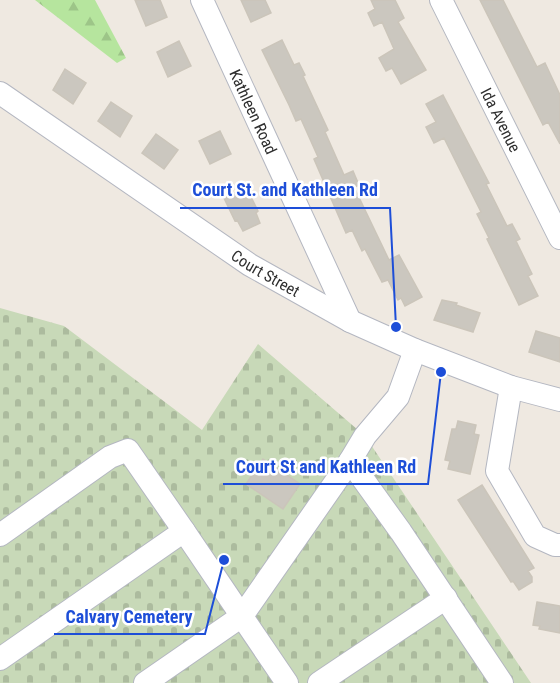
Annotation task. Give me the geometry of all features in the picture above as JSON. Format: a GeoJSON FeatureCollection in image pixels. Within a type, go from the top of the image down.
{"type":"FeatureCollection","features":[{"type":"Feature","properties":{"kind":"street","name":"Kathleen Road"},"geometry":{"type":"LineString","coordinates":[[202,0],[350,321]]}},
{"type":"Feature","properties":{"kind":"street","name":"Ida Avenue"},"geometry":{"type":"LineString","coordinates":[[441,0],[560,238]]}},
{"type":"Feature","properties":{"kind":"street","name":"Court Street"},"geometry":{"type":"LineString","coordinates":[[0,93],[250,265],[350,321],[415,350],[511,387],[560,400]]}},
{"type":"Feature","properties":{"kind":"street"},"geometry":{"type":"LineString","coordinates":[[145,683],[242,616],[365,436],[398,397],[415,350]]}},
{"type":"Feature","properties":{"kind":"street"},"geometry":{"type":"LineString","coordinates":[[511,387],[497,471],[535,536],[555,545],[560,544]]}},
{"type":"Feature","properties":{"kind":"street"},"geometry":{"type":"LineString","coordinates":[[0,535],[110,457],[128,450],[287,683]]}},
{"type":"Feature","properties":{"kind":"street"},"geometry":{"type":"LineString","coordinates":[[350,461],[401,532],[502,683]]}},
{"type":"Feature","properties":{"kind":"street"},"geometry":{"type":"LineString","coordinates":[[0,659],[184,531]]}},
{"type":"Feature","properties":{"kind":"street"},"geometry":{"type":"LineString","coordinates":[[319,683],[446,598]]}},
{"type":"Feature","properties":{"kind":"green space"},"geometry":{"type":"Polygon","coordinates":[[[35,0],[95,0],[126,58],[117,63],[35,0]]]}},
{"type":"Feature","properties":{"kind":"green space"},"geometry":{"type":"Polygon","coordinates":[[[0,308],[64,326],[202,430],[258,344],[365,436],[531,683],[0,683],[0,308]]]}},
{"type":"Feature","properties":{"kind":"building"},"geometry":{"type":"Polygon","coordinates":[[[135,0],[160,0],[167,17],[146,26],[135,0]]]}},
{"type":"Feature","properties":{"kind":"building"},"geometry":{"type":"Polygon","coordinates":[[[241,0],[265,0],[271,13],[251,22],[241,0]]]}},
{"type":"Feature","properties":{"kind":"building"},"geometry":{"type":"Polygon","coordinates":[[[371,0],[395,0],[404,18],[398,22],[426,70],[401,84],[392,68],[386,71],[379,58],[394,49],[382,22],[374,26],[368,13],[375,9],[371,0]]]}},
{"type":"Feature","properties":{"kind":"building"},"geometry":{"type":"Polygon","coordinates":[[[480,0],[503,0],[537,67],[545,63],[560,95],[560,144],[548,122],[543,125],[480,0]]]}},
{"type":"Feature","properties":{"kind":"building"},"geometry":{"type":"Polygon","coordinates":[[[282,40],[294,65],[299,63],[305,75],[303,76],[328,130],[325,132],[344,175],[353,171],[359,185],[354,187],[389,260],[399,255],[422,297],[405,306],[401,298],[398,300],[388,280],[382,282],[365,249],[362,251],[352,230],[346,233],[314,159],[318,157],[301,119],[296,121],[262,50],[282,40]]]}},
{"type":"Feature","properties":{"kind":"building"},"geometry":{"type":"Polygon","coordinates":[[[179,41],[191,66],[168,77],[157,52],[179,41]]]}},
{"type":"Feature","properties":{"kind":"building"},"geometry":{"type":"Polygon","coordinates":[[[65,69],[86,83],[73,104],[53,90],[65,69]]]}},
{"type":"Feature","properties":{"kind":"building"},"geometry":{"type":"Polygon","coordinates":[[[443,95],[489,183],[486,184],[507,226],[512,224],[520,239],[516,241],[532,274],[528,276],[538,296],[519,305],[487,239],[489,238],[477,214],[481,212],[444,138],[434,143],[426,127],[436,122],[426,104],[443,95]]]}},
{"type":"Feature","properties":{"kind":"building"},"geometry":{"type":"Polygon","coordinates":[[[111,102],[132,116],[120,137],[98,121],[111,102]]]}},
{"type":"Feature","properties":{"kind":"building"},"geometry":{"type":"Polygon","coordinates":[[[220,131],[231,154],[210,164],[199,141],[220,131]]]}},
{"type":"Feature","properties":{"kind":"building"},"geometry":{"type":"Polygon","coordinates":[[[156,134],[178,150],[164,169],[142,153],[156,134]]]}},
{"type":"Feature","properties":{"kind":"building"},"geometry":{"type":"Polygon","coordinates":[[[246,187],[258,211],[256,213],[260,223],[243,231],[237,220],[235,221],[224,198],[246,187]]]}},
{"type":"Feature","properties":{"kind":"building"},"geometry":{"type":"Polygon","coordinates":[[[442,300],[457,303],[456,305],[480,313],[473,332],[434,320],[442,300]]]}},
{"type":"Feature","properties":{"kind":"building"},"geometry":{"type":"Polygon","coordinates":[[[536,331],[560,338],[560,362],[529,352],[536,331]]]}},
{"type":"Feature","properties":{"kind":"building"},"geometry":{"type":"Polygon","coordinates":[[[458,421],[476,425],[474,434],[479,435],[470,474],[448,469],[450,461],[445,460],[452,429],[456,429],[458,421]]]}},
{"type":"Feature","properties":{"kind":"building"},"geometry":{"type":"Polygon","coordinates":[[[263,459],[300,484],[283,509],[246,484],[263,459]]]}},
{"type":"Feature","properties":{"kind":"building"},"geometry":{"type":"Polygon","coordinates":[[[482,485],[534,568],[528,571],[532,582],[519,590],[513,581],[511,582],[458,500],[482,485]]]}},
{"type":"Feature","properties":{"kind":"building"},"geometry":{"type":"Polygon","coordinates":[[[537,602],[560,606],[560,633],[539,629],[540,626],[533,625],[537,602]]]}},
{"type":"Feature","properties":{"kind":"place","name":"Court St. and Kathleen Rd"},"geometry":{"type":"Point","coordinates":[396,327]}},
{"type":"Feature","properties":{"kind":"place","name":"Court St and Kathleen Rd"},"geometry":{"type":"Point","coordinates":[441,372]}},
{"type":"Feature","properties":{"kind":"place","name":"Calvary Cemetery"},"geometry":{"type":"Point","coordinates":[224,560]}}]}
